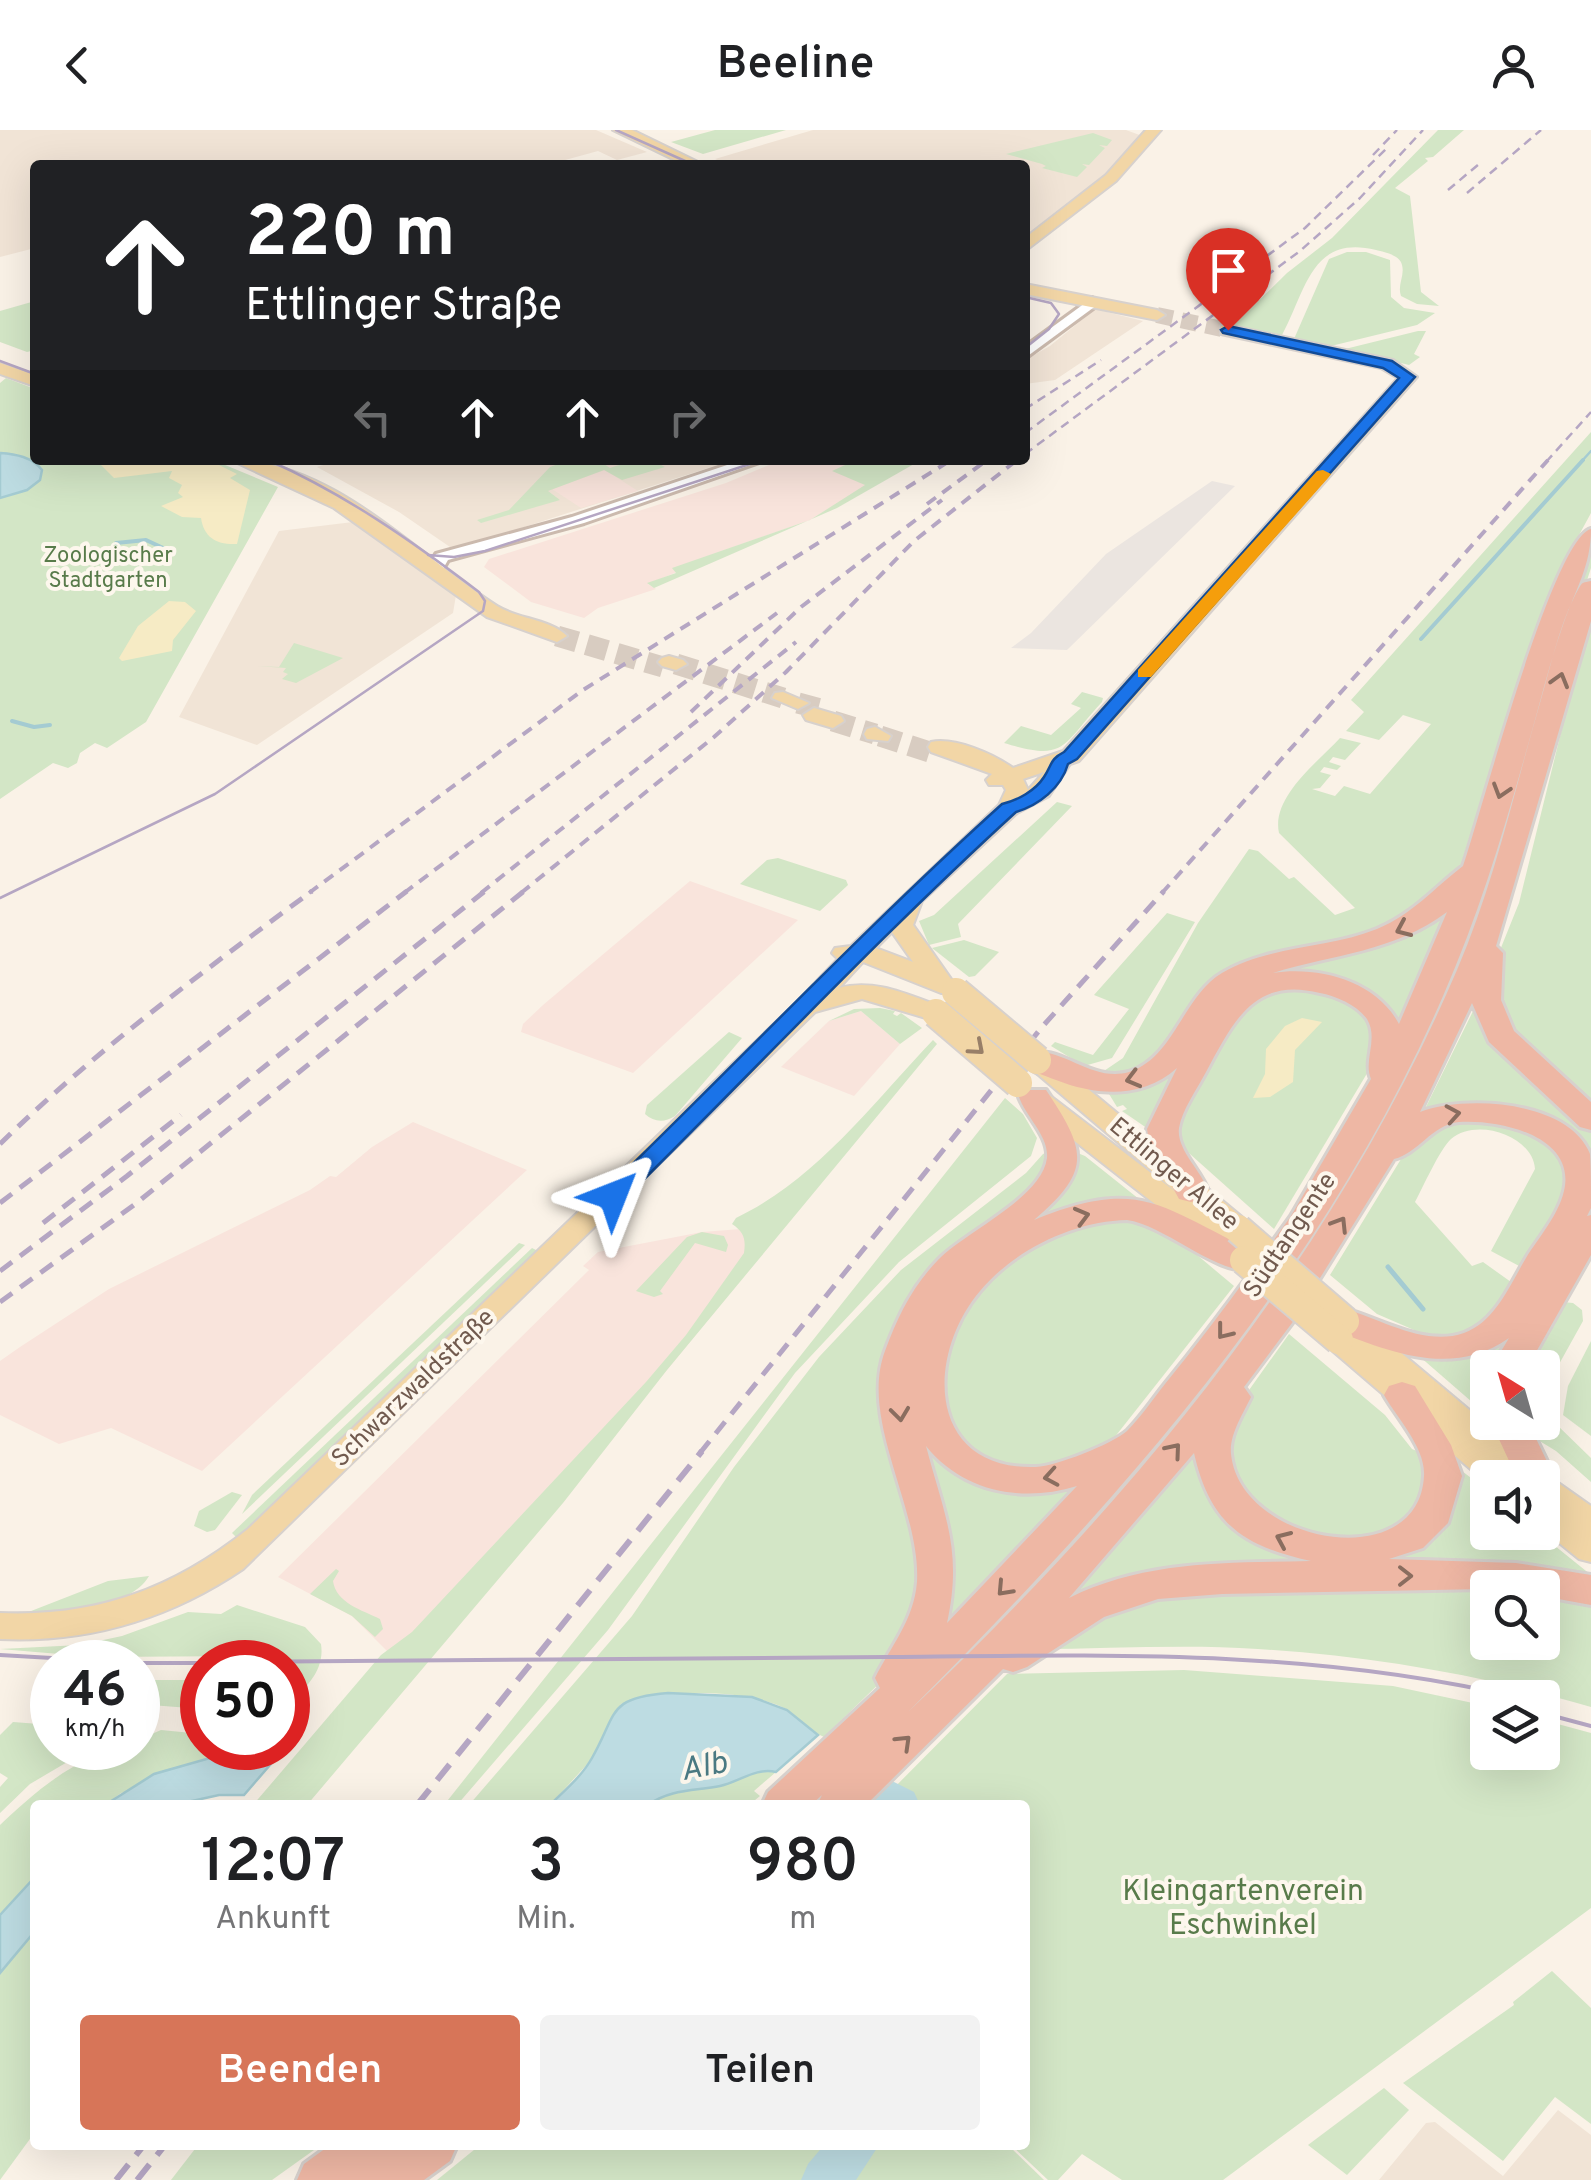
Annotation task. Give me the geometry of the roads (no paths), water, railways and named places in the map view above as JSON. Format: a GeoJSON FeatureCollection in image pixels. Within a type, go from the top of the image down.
{"type":"FeatureCollection","features":[{"type":"Feature","properties":{"kind":"highway","name":"Südtangente"},"geometry":{"type":"LineString","coordinates":[[788,1800],[962,1634],[1140,1438],[1240,1312],[1283,1250],[1385,1084],[1445,959],[1549,633],[1591,536]]}},
{"type":"Feature","properties":{"kind":"highway","name":"Südtangente"},"geometry":{"type":"LineString","coordinates":[[843,1800],[969,1679],[1103,1535],[1244,1362],[1294,1294],[1375,1168],[1433,1058],[1486,934],[1571,641],[1591,588]]}},
{"type":"Feature","properties":{"kind":"highway"},"geometry":{"type":"LineString","coordinates":[[862,1732],[890,1684],[924,1638],[938,1587],[930,1515],[905,1445],[898,1406],[898,1370],[905,1340],[918,1311],[958,1261],[1042,1196],[1060,1171],[1060,1142],[1030,1080],[1070,1076],[1096,1082],[1124,1082],[1148,1076],[1175,1049],[1202,1002],[1226,982],[1270,964],[1397,933],[1438,908],[1477,866]]}},
{"type":"Feature","properties":{"kind":"highway"},"geometry":{"type":"LineString","coordinates":[[1486,934],[1490,965],[1484,982],[1486,1000],[1500,1035],[1591,1120]]}},
{"type":"Feature","properties":{"kind":"highway"},"geometry":{"type":"LineString","coordinates":[[1190,1191],[1188,1176],[1163,1141],[1164,1128],[1224,1012],[1243,993],[1262,984],[1294,980],[1331,986],[1357,996],[1378,1013],[1386,1026],[1385,1084]]}},
{"type":"Feature","properties":{"kind":"highway"},"geometry":{"type":"LineString","coordinates":[[1375,1168],[1419,1127],[1448,1113],[1472,1110],[1508,1115],[1554,1135],[1576,1157],[1583,1182],[1516,1350]]}},
{"type":"Feature","properties":{"kind":"highway"},"geometry":{"type":"LineString","coordinates":[[1140,1438],[1088,1467],[1044,1479],[996,1476],[955,1456],[936,1436],[926,1412],[927,1364],[944,1315],[968,1282],[992,1260],[1024,1239],[1078,1216],[1116,1210],[1153,1213],[1232,1246]]}},
{"type":"Feature","properties":{"kind":"highway"},"geometry":{"type":"LineString","coordinates":[[1342,1331],[1407,1343],[1453,1347],[1470,1344],[1496,1330],[1591,1226]]}},
{"type":"Feature","properties":{"kind":"highway"},"geometry":{"type":"LineString","coordinates":[[1244,1362],[1238,1386],[1216,1433],[1212,1454],[1216,1478],[1230,1502],[1252,1522],[1307,1549],[1340,1554],[1391,1545],[1414,1534],[1439,1506],[1442,1464],[1402,1395]]}},
{"type":"Feature","properties":{"kind":"highway"},"geometry":{"type":"LineString","coordinates":[[969,1679],[1007,1661],[1086,1607],[1120,1592],[1170,1583],[1307,1577],[1500,1576],[1542,1578],[1591,1590]]}},
{"type":"Feature","properties":{"kind":"highway"},"geometry":{"type":"LineString","coordinates":[[321,2180],[361,2150]]}},
{"type":"Feature","properties":{"kind":"highway"},"geometry":{"type":"LineString","coordinates":[[386,2180],[426,2150]]}},
{"type":"Feature","properties":{"kind":"main road"},"geometry":{"type":"LineString","coordinates":[[620,130],[686,160]]}},
{"type":"Feature","properties":{"kind":"main road"},"geometry":{"type":"LineString","coordinates":[[1030,242],[1111,178],[1154,130]]}},
{"type":"Feature","properties":{"kind":"main road"},"geometry":{"type":"LineString","coordinates":[[1030,289],[1157,315]]}},
{"type":"Feature","properties":{"kind":"main road","name":"Schwarzwaldstraße"},"geometry":{"type":"LineString","coordinates":[[768,1041],[780,1017],[846,952],[1009,808],[1039,793],[1055,776],[1060,761],[1071,756],[1407,379],[1405,372],[1387,364],[1228,330]]}},
{"type":"Feature","properties":{"kind":"main road"},"geometry":{"type":"LineString","coordinates":[[0,352],[30,362]]}},
{"type":"Feature","properties":{"kind":"main road"},"geometry":{"type":"LineString","coordinates":[[0,368],[30,379]]}},
{"type":"Feature","properties":{"kind":"main road"},"geometry":{"type":"LineString","coordinates":[[252,465],[327,496],[438,564]]}},
{"type":"Feature","properties":{"kind":"main road"},"geometry":{"type":"LineString","coordinates":[[292,465],[350,493],[438,564],[466,594],[522,609],[562,633]]}},
{"type":"Feature","properties":{"kind":"main road"},"geometry":{"type":"LineString","coordinates":[[936,750],[1017,790],[1009,808]]}},
{"type":"Feature","properties":{"kind":"main road"},"geometry":{"type":"LineString","coordinates":[[998,779],[1060,761]]}},
{"type":"Feature","properties":{"kind":"main road"},"geometry":{"type":"LineString","coordinates":[[846,952],[983,813],[998,779]]}},
{"type":"Feature","properties":{"kind":"main road"},"geometry":{"type":"LineString","coordinates":[[908,901],[901,925],[908,940],[953,990]]}},
{"type":"Feature","properties":{"kind":"main road"},"geometry":{"type":"LineString","coordinates":[[846,952],[895,962],[953,990]]}},
{"type":"Feature","properties":{"kind":"main road","name":"Schwarzwaldstraße"},"geometry":{"type":"LineString","coordinates":[[0,1626],[74,1624],[120,1616],[181,1592],[246,1550],[806,1008],[846,952]]}},
{"type":"Feature","properties":{"kind":"main road","name":"Ettlinger Allee"},"geometry":{"type":"LineString","coordinates":[[846,952],[914,992],[936,1013],[1190,1191],[1232,1246]]}},
{"type":"Feature","properties":{"kind":"main road","name":"Ettlinger Allee"},"geometry":{"type":"LineString","coordinates":[[953,990],[1030,1080],[1232,1246],[1511,1460]]}},
{"type":"Feature","properties":{"kind":"main road"},"geometry":{"type":"LineString","coordinates":[[806,1008],[836,995],[879,992],[936,1013]]}},
{"type":"Feature","properties":{"kind":"main road","name":"Ettlinger Allee"},"geometry":{"type":"LineString","coordinates":[[1342,1331],[1402,1395],[1479,1460]]}},
{"type":"Feature","properties":{"kind":"main road"},"geometry":{"type":"LineString","coordinates":[[1560,1499],[1591,1524]]}},
{"type":"Feature","properties":{"kind":"main road"},"geometry":{"type":"LineString","coordinates":[[1560,1525],[1591,1550]]}},
{"type":"Feature","properties":{"kind":"street"},"geometry":{"type":"LineString","coordinates":[[1030,338],[1085,300]]}},
{"type":"Feature","properties":{"kind":"street"},"geometry":{"type":"LineString","coordinates":[[1030,350],[1085,300]]}},
{"type":"Feature","properties":{"kind":"street"},"geometry":{"type":"LineString","coordinates":[[438,564],[742,465]]}},
{"type":"Feature","properties":{"kind":"street"},"geometry":{"type":"LineString","coordinates":[[466,594],[470,560],[484,551],[574,520]]}},
{"type":"Feature","properties":{"kind":"water"},"geometry":{"type":"Polygon","coordinates":[[[0,453],[18,455],[42,470],[40,480],[27,490],[0,498],[0,453]]]}},
{"type":"Feature","properties":{"kind":"water"},"geometry":{"type":"Polygon","coordinates":[[[648,1695],[752,1697],[787,1710],[818,1735],[776,1772],[761,1772],[720,1786],[656,1800],[555,1800],[588,1765],[617,1710],[648,1695]]]}},
{"type":"Feature","properties":{"kind":"water"},"geometry":{"type":"Polygon","coordinates":[[[180,1767],[180,1770],[266,1770],[244,1795],[196,1800],[113,1800],[154,1774],[180,1767]]]}},
{"type":"Feature","properties":{"kind":"water"},"geometry":{"type":"Polygon","coordinates":[[[30,1882],[30,1937],[0,1973],[0,1915],[30,1882]]]}},
{"type":"Feature","properties":{"kind":"waterway"},"geometry":{"type":"LineString","coordinates":[[1581,462],[1591,451]]}},
{"type":"Feature","properties":{"kind":"waterway"},"geometry":{"type":"LineString","coordinates":[[1421,639],[1583,460]]}},
{"type":"Feature","properties":{"kind":"waterway"},"geometry":{"type":"LineString","coordinates":[[116,543],[146,540],[174,553]]}},
{"type":"Feature","properties":{"kind":"waterway"},"geometry":{"type":"LineString","coordinates":[[12,721],[34,727],[50,725]]}},
{"type":"Feature","properties":{"kind":"waterway"},"geometry":{"type":"LineString","coordinates":[[1388,1267],[1423,1309]]}},
{"type":"Feature","properties":{"kind":"waterway","name":"Alb"},"geometry":{"type":"LineString","coordinates":[[886,1796],[892,1800]]}},
{"type":"Feature","properties":{"kind":"waterway","name":"Alb"},"geometry":{"type":"LineString","coordinates":[[825,2180],[851,2150]]}},
{"type":"Feature","properties":{"kind":"tunnel"},"geometry":{"type":"LineString","coordinates":[[1157,315],[1227,330]]}},
{"type":"Feature","properties":{"kind":"tunnel"},"geometry":{"type":"LineString","coordinates":[[557,636],[663,667]]}},
{"type":"Feature","properties":{"kind":"tunnel"},"geometry":{"type":"LineString","coordinates":[[676,664],[783,698]]}},
{"type":"Feature","properties":{"kind":"tunnel"},"geometry":{"type":"LineString","coordinates":[[798,703],[821,709]]}},
{"type":"Feature","properties":{"kind":"tunnel"},"geometry":{"type":"LineString","coordinates":[[833,721],[875,734]]}},
{"type":"Feature","properties":{"kind":"tunnel"},"geometry":{"type":"LineString","coordinates":[[880,736],[933,753]]}},
{"type":"Feature","properties":{"kind":"tram line"},"geometry":{"type":"LineString","coordinates":[[616,130],[683,160]]}},
{"type":"Feature","properties":{"kind":"tram line"},"geometry":{"type":"LineString","coordinates":[[1030,298],[1051,303],[1059,314],[1049,329],[1030,344]]}},
{"type":"Feature","properties":{"kind":"tram line"},"geometry":{"type":"LineString","coordinates":[[0,361],[30,372]]}},
{"type":"Feature","properties":{"kind":"tram line"},"geometry":{"type":"LineString","coordinates":[[279,465],[351,503],[429,555]]}},
{"type":"Feature","properties":{"kind":"tram line"},"geometry":{"type":"LineString","coordinates":[[429,555],[454,557],[485,551],[747,465]]}},
{"type":"Feature","properties":{"kind":"tram line"},"geometry":{"type":"LineString","coordinates":[[0,898],[215,794],[483,611],[485,601],[479,592],[429,555]]}},
{"type":"Feature","properties":{"kind":"tram line"},"geometry":{"type":"LineString","coordinates":[[0,1655],[30,1657]]}},
{"type":"Feature","properties":{"kind":"tram line"},"geometry":{"type":"LineString","coordinates":[[310,1661],[1125,1656],[1362,1670],[1470,1688]]}},
{"type":"Feature","properties":{"kind":"tram line"},"geometry":{"type":"LineString","coordinates":[[160,1663],[180,1663]]}},
{"type":"Feature","properties":{"kind":"tram line"},"geometry":{"type":"LineString","coordinates":[[1560,1718],[1591,1726]]}},
{"type":"Feature","properties":{"kind":"railway"},"geometry":{"type":"LineString","coordinates":[[1373,155],[1397,130]]}},
{"type":"Feature","properties":{"kind":"railway"},"geometry":{"type":"LineString","coordinates":[[1030,450],[1300,251],[1360,198],[1423,130]]}},
{"type":"Feature","properties":{"kind":"railway"},"geometry":{"type":"LineString","coordinates":[[1467,193],[1541,130]]}},
{"type":"Feature","properties":{"kind":"railway"},"geometry":{"type":"LineString","coordinates":[[1030,429],[1305,228],[1387,148]]}},
{"type":"Feature","properties":{"kind":"railway"},"geometry":{"type":"LineString","coordinates":[[1448,190],[1479,164]]}},
{"type":"Feature","properties":{"kind":"railway"},"geometry":{"type":"LineString","coordinates":[[1030,406],[1101,360]]}},
{"type":"Feature","properties":{"kind":"railway"},"geometry":{"type":"LineString","coordinates":[[1546,462],[1591,412]]}},
{"type":"Feature","properties":{"kind":"railway"},"geometry":{"type":"LineString","coordinates":[[1162,893],[1548,460]]}},
{"type":"Feature","properties":{"kind":"railway"},"geometry":{"type":"LineString","coordinates":[[309,893],[583,690],[943,465]]}},
{"type":"Feature","properties":{"kind":"railway"},"geometry":{"type":"LineString","coordinates":[[927,504],[980,465]]}},
{"type":"Feature","properties":{"kind":"railway"},"geometry":{"type":"LineString","coordinates":[[521,893],[714,737],[786,672],[914,541],[1011,465]]}},
{"type":"Feature","properties":{"kind":"railway"},"geometry":{"type":"LineString","coordinates":[[691,712],[801,607],[942,500]]}},
{"type":"Feature","properties":{"kind":"railway"},"geometry":{"type":"LineString","coordinates":[[404,893],[777,613]]}},
{"type":"Feature","properties":{"kind":"railway"},"geometry":{"type":"LineString","coordinates":[[481,893],[796,642]]}},
{"type":"Feature","properties":{"kind":"railway"},"geometry":{"type":"LineString","coordinates":[[0,1144],[113,1043],[312,891]]}},
{"type":"Feature","properties":{"kind":"railway"},"geometry":{"type":"LineString","coordinates":[[0,1203],[407,891]]}},
{"type":"Feature","properties":{"kind":"railway"},"geometry":{"type":"LineString","coordinates":[[0,1271],[127,1176],[485,891]]}},
{"type":"Feature","properties":{"kind":"railway"},"geometry":{"type":"LineString","coordinates":[[0,1302],[134,1205],[524,891]]}},
{"type":"Feature","properties":{"kind":"railway"},"geometry":{"type":"LineString","coordinates":[[700,1453],[1042,1027],[1164,891]]}},
{"type":"Feature","properties":{"kind":"railway"},"geometry":{"type":"LineString","coordinates":[[43,1223],[181,1115]]}},
{"type":"Feature","properties":{"kind":"railway"},"geometry":{"type":"LineString","coordinates":[[421,1800],[702,1451]]}},
{"type":"Feature","properties":{"kind":"railway"},"geometry":{"type":"LineString","coordinates":[[116,2180],[140,2150]]}},
{"type":"Feature","properties":{"kind":"railway"},"geometry":{"type":"LineString","coordinates":[[137,2180],[161,2150]]}},
{"type":"Feature","properties":{"kind":"park label","name":"Zoologischer Stadtgarten"},"geometry":{"type":"Point","coordinates":[108,568]}},
{"type":"Feature","properties":{"kind":"park label","name":"Kleingartenverein Eschwinkel"},"geometry":{"type":"Point","coordinates":[1243,1909]}}]}
